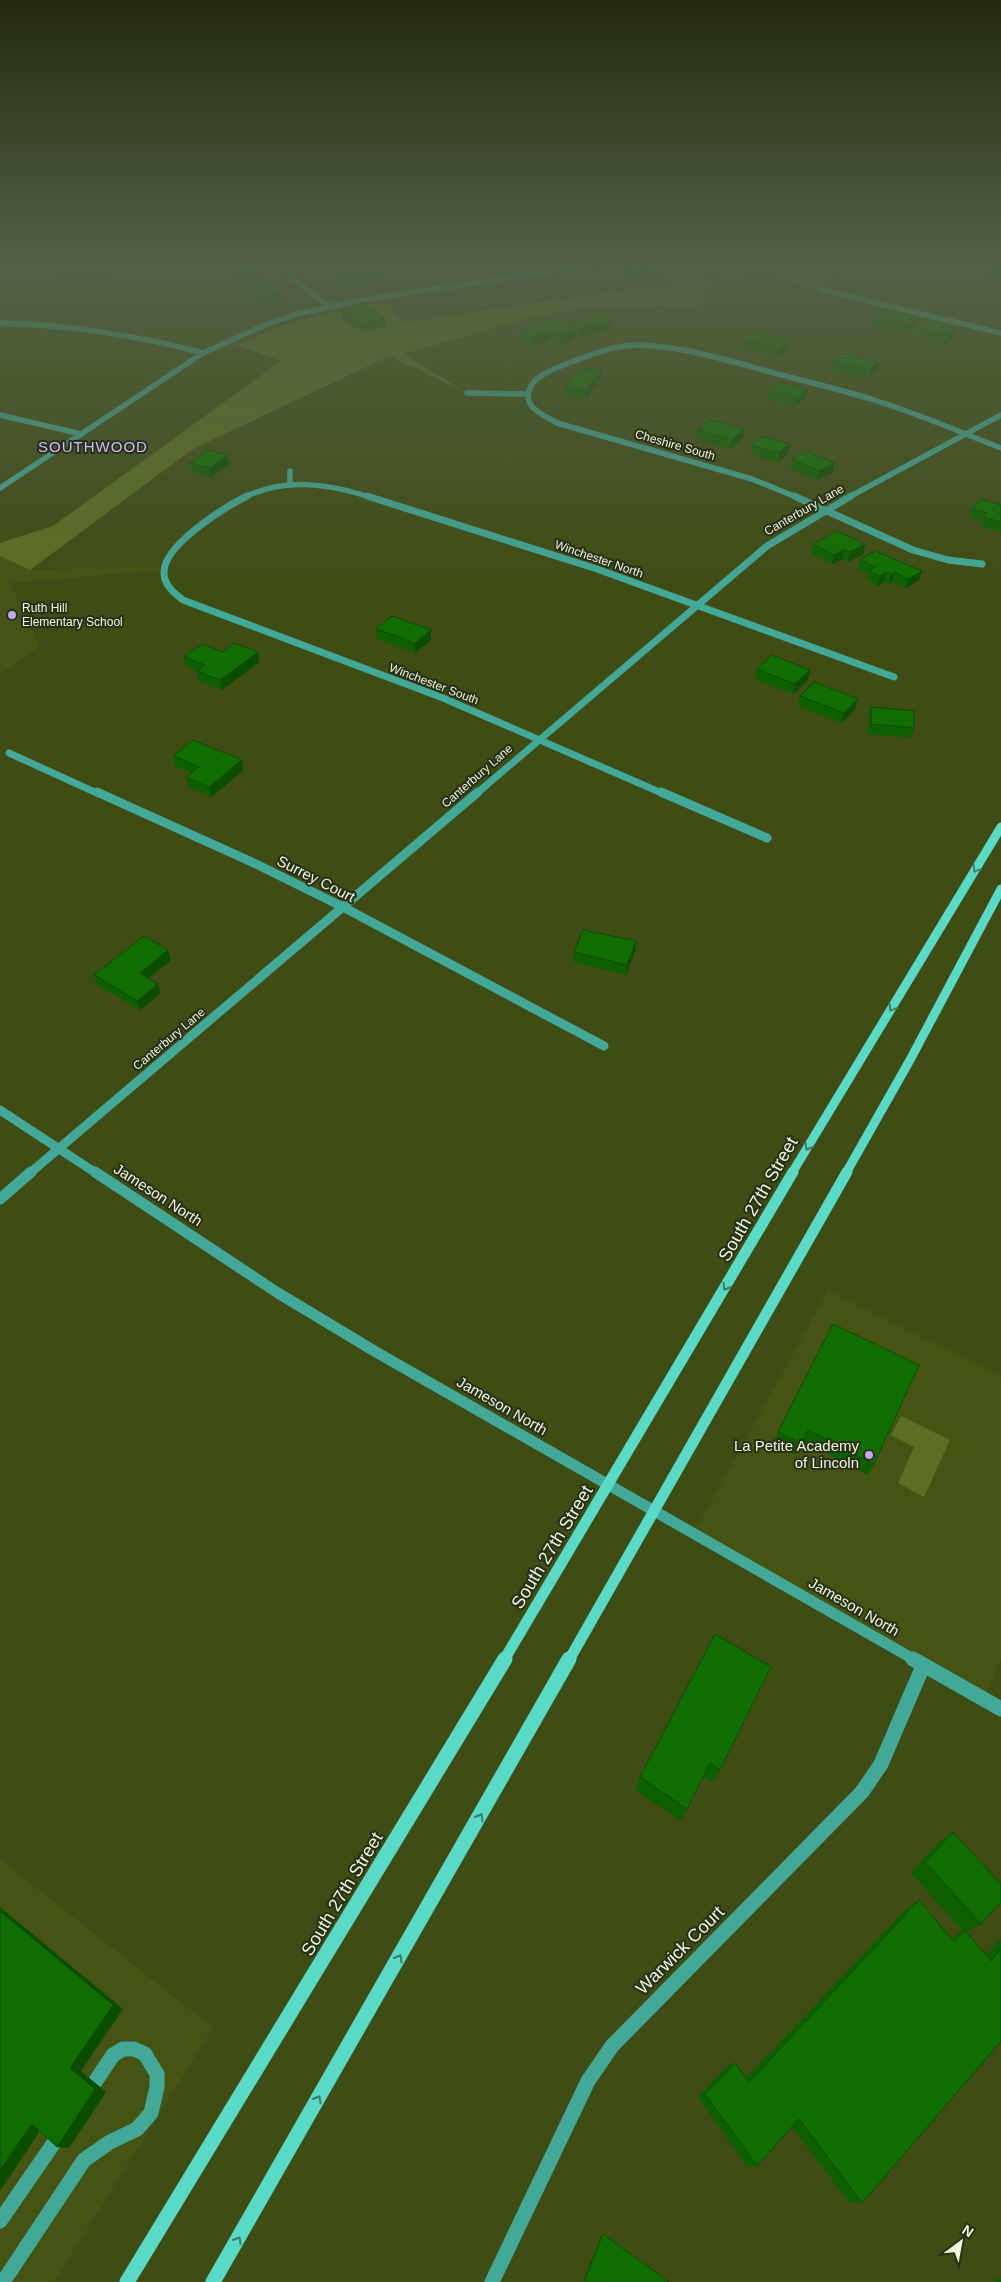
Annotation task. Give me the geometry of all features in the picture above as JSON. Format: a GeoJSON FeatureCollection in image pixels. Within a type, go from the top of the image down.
{"type":"FeatureCollection","features":[{"type":"Feature","properties":{"kind":"main road","name":"South 27th Street"},"geometry":{"type":"LineString","coordinates":[[127,2282],[609,1486],[814,1137],[1001,827]]}},
{"type":"Feature","properties":{"kind":"main road"},"geometry":{"type":"LineString","coordinates":[[213,2282],[654,1512],[910,1060],[1001,888]]}},
{"type":"Feature","properties":{"kind":"street"},"geometry":{"type":"LineString","coordinates":[[0,488],[174,371]]}},
{"type":"Feature","properties":{"kind":"street"},"geometry":{"type":"LineString","coordinates":[[467,393],[527,394],[529,387],[537,378],[551,371]]}},
{"type":"Feature","properties":{"kind":"street"},"geometry":{"type":"LineString","coordinates":[[766,371],[845,391],[895,407],[1001,448]]}},
{"type":"Feature","properties":{"kind":"street","name":"Cheshire South"},"geometry":{"type":"LineString","coordinates":[[527,394],[528,402],[535,410],[557,423],[752,479],[912,550],[948,560],[982,564]]}},
{"type":"Feature","properties":{"kind":"street"},"geometry":{"type":"LineString","coordinates":[[0,415],[81,434]]}},
{"type":"Feature","properties":{"kind":"street","name":"Canterbury Lane"},"geometry":{"type":"LineString","coordinates":[[0,1199],[767,546],[825,510],[1001,415]]}},
{"type":"Feature","properties":{"kind":"street"},"geometry":{"type":"LineString","coordinates":[[290,471],[290,485]]}},
{"type":"Feature","properties":{"kind":"street","name":"Winchester North"},"geometry":{"type":"LineString","coordinates":[[205,523],[239,498],[256,491],[290,485],[324,485],[351,490],[597,569],[894,677]]}},
{"type":"Feature","properties":{"kind":"street","name":"Winchester South"},"geometry":{"type":"LineString","coordinates":[[205,523],[176,548],[164,567],[164,577],[168,586],[174,594],[188,603],[442,698],[767,838]]}},
{"type":"Feature","properties":{"kind":"street","name":"Surrey Court"},"geometry":{"type":"LineString","coordinates":[[8,753],[256,864],[343,907],[604,1046]]}},
{"type":"Feature","properties":{"kind":"street","name":"Jameson North"},"geometry":{"type":"LineString","coordinates":[[0,1110],[278,1293],[376,1352],[1001,1709]]}},
{"type":"Feature","properties":{"kind":"street","name":"Warwick Court"},"geometry":{"type":"LineString","coordinates":[[492,2282],[588,2081],[612,2046],[862,1792],[881,1764],[923,1666]]}},
{"type":"Feature","properties":{"kind":"street"},"geometry":{"type":"LineString","coordinates":[[3,2282],[84,2160],[110,2142],[137,2130],[151,2113],[157,2087],[157,2074],[145,2054],[134,2049],[118,2052],[113,2055],[94,2082]]}},
{"type":"Feature","properties":{"kind":"street"},"geometry":{"type":"LineString","coordinates":[[0,2221],[58,2137]]}},
{"type":"Feature","properties":{"kind":"shaded area"},"geometry":{"type":"Polygon","coordinates":[[[267,371],[356,371],[193,449],[30,570],[0,556],[0,543],[53,526],[267,371]]]}},
{"type":"Feature","properties":{"kind":"shaded area"},"geometry":{"type":"Polygon","coordinates":[[[422,371],[432,371],[467,393],[422,371]]]}},
{"type":"Feature","properties":{"kind":"shaded area","name":"Ruth Hill Elementary School"},"geometry":{"type":"Polygon","coordinates":[[[0,556],[30,570],[164,567],[164,570],[11,583],[39,647],[0,674],[0,556]]]}},
{"type":"Feature","properties":{"kind":"shaded area","name":"La Petite Academy of Lincoln"},"geometry":{"type":"Polygon","coordinates":[[[828,1291],[1001,1377],[1001,1658],[985,1700],[693,1534],[828,1291]]]}},
{"type":"Feature","properties":{"kind":"shaded area"},"geometry":{"type":"Polygon","coordinates":[[[901,1416],[950,1440],[924,1497],[898,1483],[914,1447],[891,1435],[901,1416]]]}},
{"type":"Feature","properties":{"kind":"shaded area"},"geometry":{"type":"Polygon","coordinates":[[[0,1859],[213,2028],[54,2282],[0,2282],[0,1859]]]}},
{"type":"Feature","properties":{"kind":"building"},"geometry":{"type":"Polygon","coordinates":[[[579,371],[602,371],[586,390],[565,387],[573,375],[576,376],[579,371]]]}},
{"type":"Feature","properties":{"kind":"building"},"geometry":{"type":"Polygon","coordinates":[[[780,382],[807,389],[798,397],[770,390],[780,382]]]}},
{"type":"Feature","properties":{"kind":"building"},"geometry":{"type":"Polygon","coordinates":[[[710,420],[744,429],[732,440],[698,430],[710,420]]]}},
{"type":"Feature","properties":{"kind":"building"},"geometry":{"type":"Polygon","coordinates":[[[762,436],[790,444],[779,453],[751,445],[762,436]]]}},
{"type":"Feature","properties":{"kind":"building"},"geometry":{"type":"Polygon","coordinates":[[[208,450],[227,455],[210,468],[190,463],[208,450]]]}},
{"type":"Feature","properties":{"kind":"building"},"geometry":{"type":"Polygon","coordinates":[[[807,451],[834,463],[819,471],[792,459],[807,451]]]}},
{"type":"Feature","properties":{"kind":"building"},"geometry":{"type":"Polygon","coordinates":[[[980,499],[1001,505],[1001,522],[984,517],[987,513],[972,509],[980,499]]]}},
{"type":"Feature","properties":{"kind":"building"},"geometry":{"type":"Polygon","coordinates":[[[837,531],[865,544],[850,552],[844,549],[834,555],[813,544],[837,531]]]}},
{"type":"Feature","properties":{"kind":"building"},"geometry":{"type":"Polygon","coordinates":[[[875,551],[922,571],[908,579],[895,572],[891,574],[886,572],[880,576],[869,571],[875,567],[860,560],[875,551]]]}},
{"type":"Feature","properties":{"kind":"building"},"geometry":{"type":"Polygon","coordinates":[[[392,616],[431,630],[415,643],[376,629],[392,616]]]}},
{"type":"Feature","properties":{"kind":"building"},"geometry":{"type":"Polygon","coordinates":[[[234,643],[258,652],[220,680],[197,671],[205,665],[184,657],[202,644],[223,652],[234,643]]]}},
{"type":"Feature","properties":{"kind":"building"},"geometry":{"type":"Polygon","coordinates":[[[772,655],[810,670],[795,684],[757,669],[772,655]]]}},
{"type":"Feature","properties":{"kind":"building"},"geometry":{"type":"Polygon","coordinates":[[[814,682],[858,699],[844,713],[800,696],[814,682]]]}},
{"type":"Feature","properties":{"kind":"building"},"geometry":{"type":"Polygon","coordinates":[[[871,707],[914,711],[914,728],[871,724],[871,707]]]}},
{"type":"Feature","properties":{"kind":"building"},"geometry":{"type":"Polygon","coordinates":[[[193,740],[242,760],[209,787],[186,777],[199,767],[173,756],[193,740]]]}},
{"type":"Feature","properties":{"kind":"building"},"geometry":{"type":"Polygon","coordinates":[[[583,930],[636,941],[627,965],[574,952],[583,930]]]}},
{"type":"Feature","properties":{"kind":"building"},"geometry":{"type":"Polygon","coordinates":[[[144,936],[168,950],[140,973],[158,984],[137,1001],[94,975],[144,936]]]}},
{"type":"Feature","properties":{"kind":"building","name":"La Petite Academy of Lincoln"},"geometry":{"type":"Polygon","coordinates":[[[833,1324],[919,1365],[874,1464],[808,1430],[801,1443],[778,1432],[833,1324]]]}},
{"type":"Feature","properties":{"kind":"building"},"geometry":{"type":"Polygon","coordinates":[[[715,1634],[771,1667],[720,1770],[710,1763],[687,1809],[640,1777],[715,1634]]]}},
{"type":"Feature","properties":{"kind":"building"},"geometry":{"type":"Polygon","coordinates":[[[953,1832],[1001,1884],[1001,1902],[981,1924],[925,1862],[953,1832]]]}},
{"type":"Feature","properties":{"kind":"building"},"geometry":{"type":"Polygon","coordinates":[[[919,1900],[954,1942],[965,1930],[991,1961],[1001,1949],[1001,2041],[862,2203],[799,2119],[757,2166],[705,2094],[735,2063],[749,2082],[919,1900]]]}},
{"type":"Feature","properties":{"kind":"building"},"geometry":{"type":"Polygon","coordinates":[[[0,1911],[113,2005],[70,2068],[95,2089],[57,2147],[32,2124],[0,2170],[0,1911]]]}},
{"type":"Feature","properties":{"kind":"building"},"geometry":{"type":"Polygon","coordinates":[[[603,2234],[669,2282],[584,2282],[603,2234]]]}},
{"type":"Feature","properties":{"kind":"place","name":"Ruth Hill Elementary School"},"geometry":{"type":"Point","coordinates":[12,615]}},
{"type":"Feature","properties":{"kind":"place","name":"La Petite Academy of Lincoln"},"geometry":{"type":"Point","coordinates":[869,1455]}},
{"type":"Feature","properties":{"kind":"district","name":"SOUTHWOOD"},"geometry":{"type":"Point","coordinates":[93,447]}}]}
